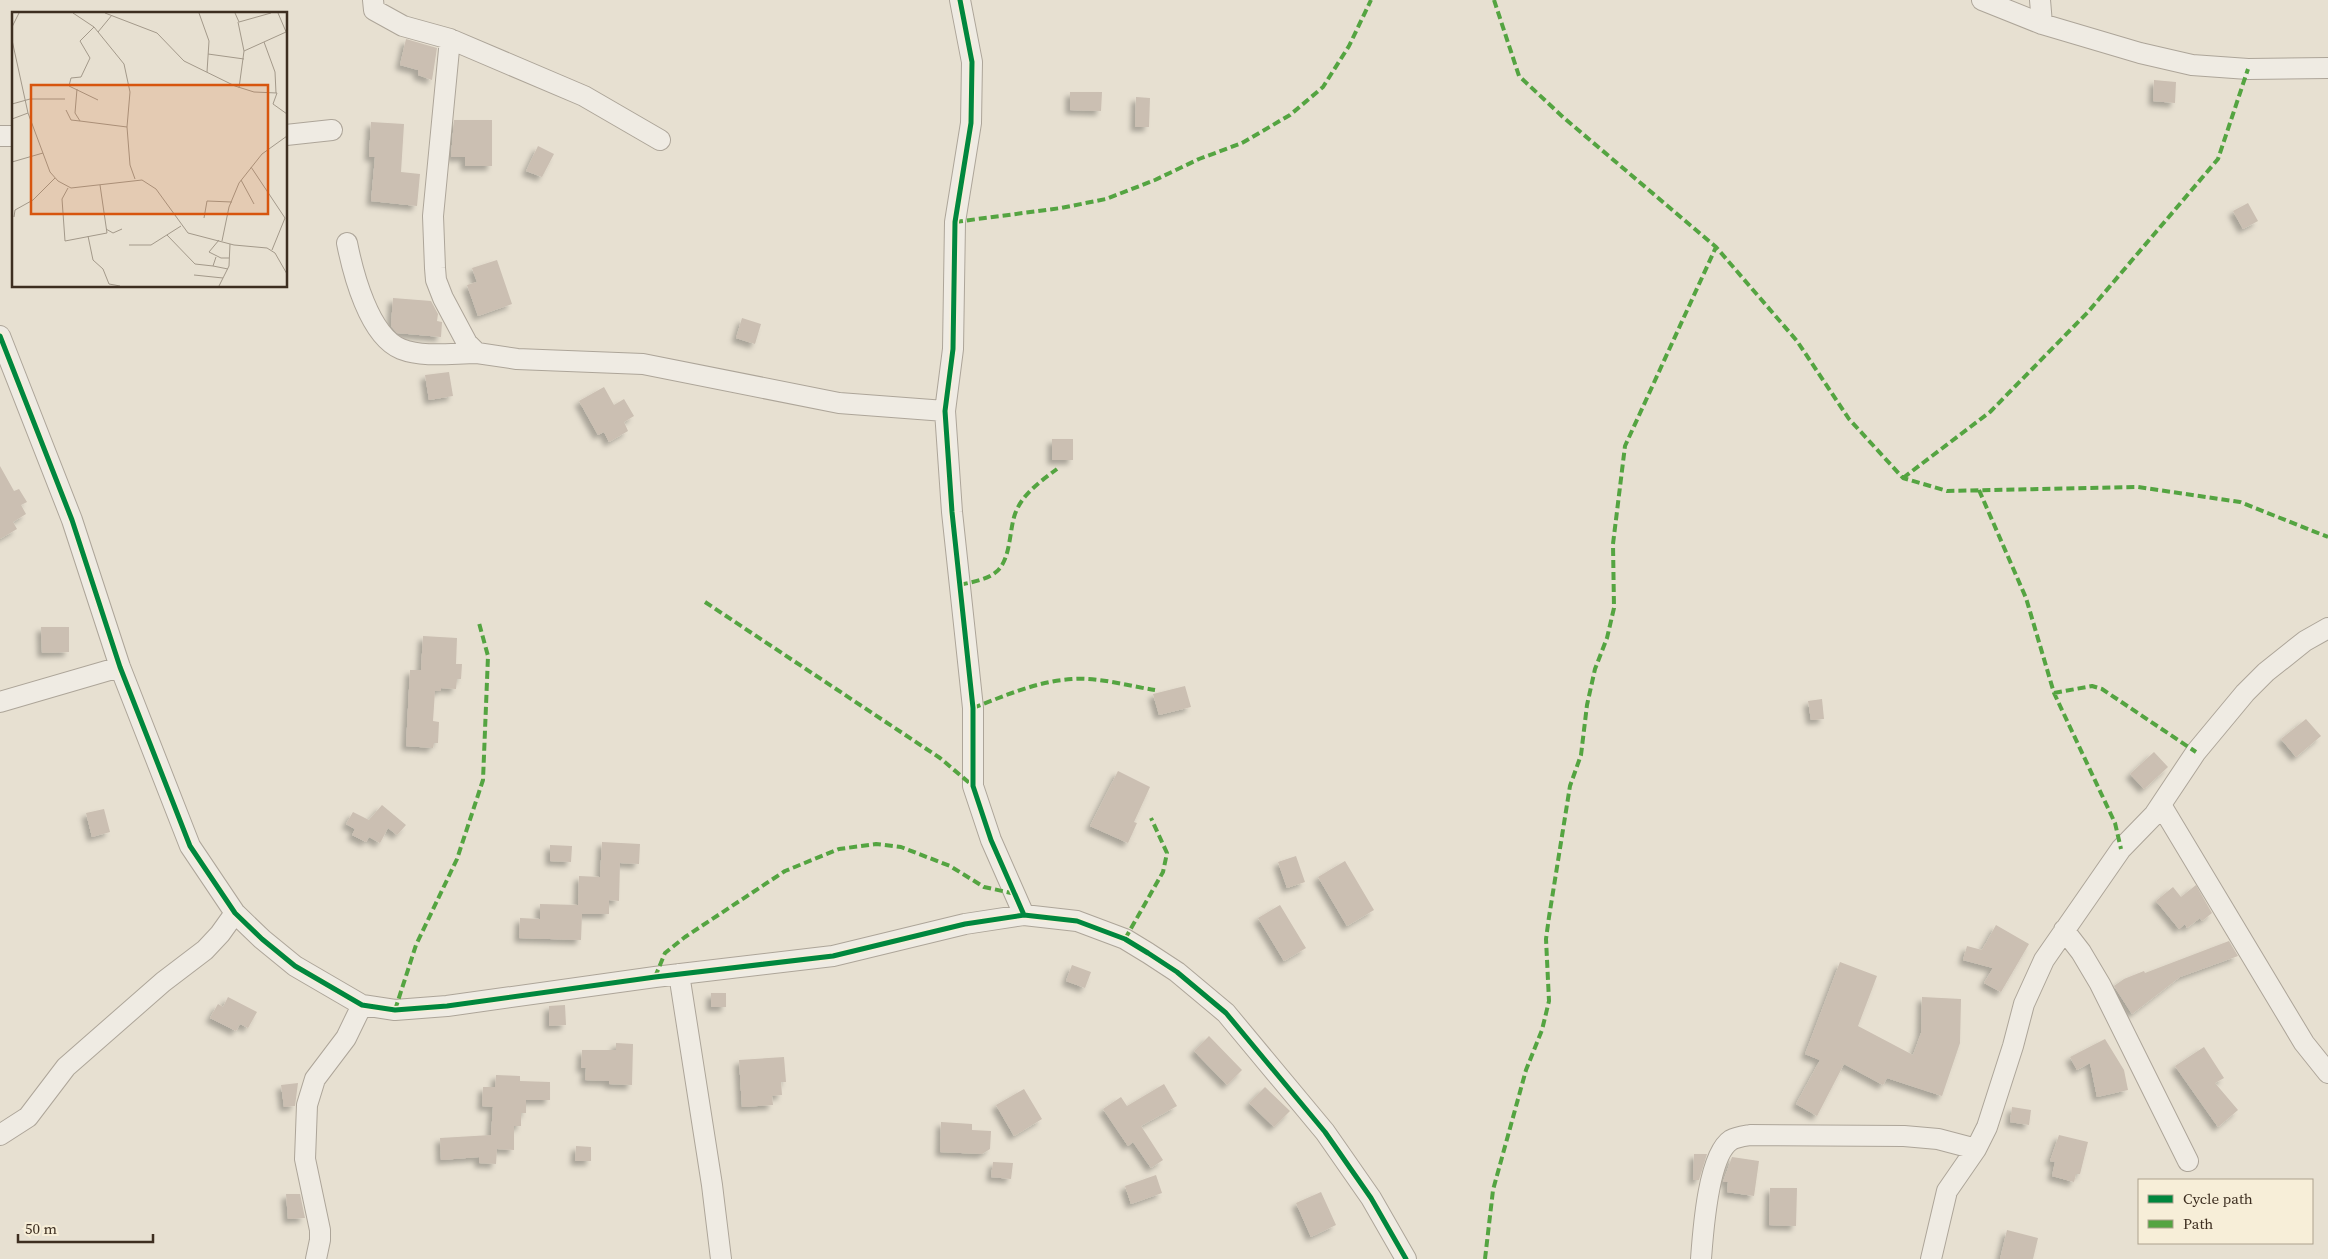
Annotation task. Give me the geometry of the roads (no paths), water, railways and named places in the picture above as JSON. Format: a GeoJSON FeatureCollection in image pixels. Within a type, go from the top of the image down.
{"type":"FeatureCollection","features":[{"type":"Feature","properties":{"kind":"street"},"geometry":{"type":"LineString","coordinates":[[373,0],[374,10],[403,26],[450,40],[584,96],[660,140]]}},
{"type":"Feature","properties":{"kind":"street"},"geometry":{"type":"LineString","coordinates":[[960,0],[972,62],[970,123],[955,222],[953,349],[945,411],[952,512],[973,708],[973,786],[990,840],[1024,915]]}},
{"type":"Feature","properties":{"kind":"street"},"geometry":{"type":"LineString","coordinates":[[1982,0],[2042,24],[2140,53],[2192,65],[2248,69],[2328,68]]}},
{"type":"Feature","properties":{"kind":"street"},"geometry":{"type":"LineString","coordinates":[[2040,0],[2042,24]]}},
{"type":"Feature","properties":{"kind":"street"},"geometry":{"type":"LineString","coordinates":[[450,40],[433,216],[435,274],[443,298],[460,332],[477,353]]}},
{"type":"Feature","properties":{"kind":"street"},"geometry":{"type":"LineString","coordinates":[[288,135],[332,130]]}},
{"type":"Feature","properties":{"kind":"street"},"geometry":{"type":"LineString","coordinates":[[347,243],[352,270],[364,301],[382,332],[391,343],[400,349],[418,354],[477,353],[517,359],[643,364],[839,403],[945,411]]}},
{"type":"Feature","properties":{"kind":"street"},"geometry":{"type":"LineString","coordinates":[[0,336],[72,520],[120,667],[190,846],[236,913],[262,939],[295,966],[362,1005],[395,1010],[447,1006],[679,974],[833,956],[965,924],[1024,915],[1077,920],[1125,939],[1177,972],[1226,1014],[1326,1132],[1371,1198],[1406,1259]]}},
{"type":"Feature","properties":{"kind":"street"},"geometry":{"type":"LineString","coordinates":[[1931,1259],[1947,1191],[1976,1149],[1997,1099],[2024,1004],[2034,978],[2064,930],[2121,849],[2162,805],[2180,773],[2245,693],[2266,672],[2305,641],[2328,628]]}},
{"type":"Feature","properties":{"kind":"street"},"geometry":{"type":"LineString","coordinates":[[0,702],[120,667]]}},
{"type":"Feature","properties":{"kind":"street"},"geometry":{"type":"LineString","coordinates":[[2162,805],[2304,1043],[2328,1073]]}},
{"type":"Feature","properties":{"kind":"street"},"geometry":{"type":"LineString","coordinates":[[0,1135],[28,1117],[66,1067],[163,982],[205,950],[236,913]]}},
{"type":"Feature","properties":{"kind":"street"},"geometry":{"type":"LineString","coordinates":[[2064,930],[2082,952],[2100,984],[2188,1161]]}},
{"type":"Feature","properties":{"kind":"street"},"geometry":{"type":"LineString","coordinates":[[679,974],[712,1185],[721,1259]]}},
{"type":"Feature","properties":{"kind":"street"},"geometry":{"type":"LineString","coordinates":[[316,1259],[320,1230],[305,1159],[307,1104],[315,1080],[346,1038],[362,1005]]}},
{"type":"Feature","properties":{"kind":"street"},"geometry":{"type":"LineString","coordinates":[[1701,1259],[1714,1167],[1724,1147],[1732,1140],[1750,1135],[1904,1136],[1938,1140],[1976,1149]]}}]}
